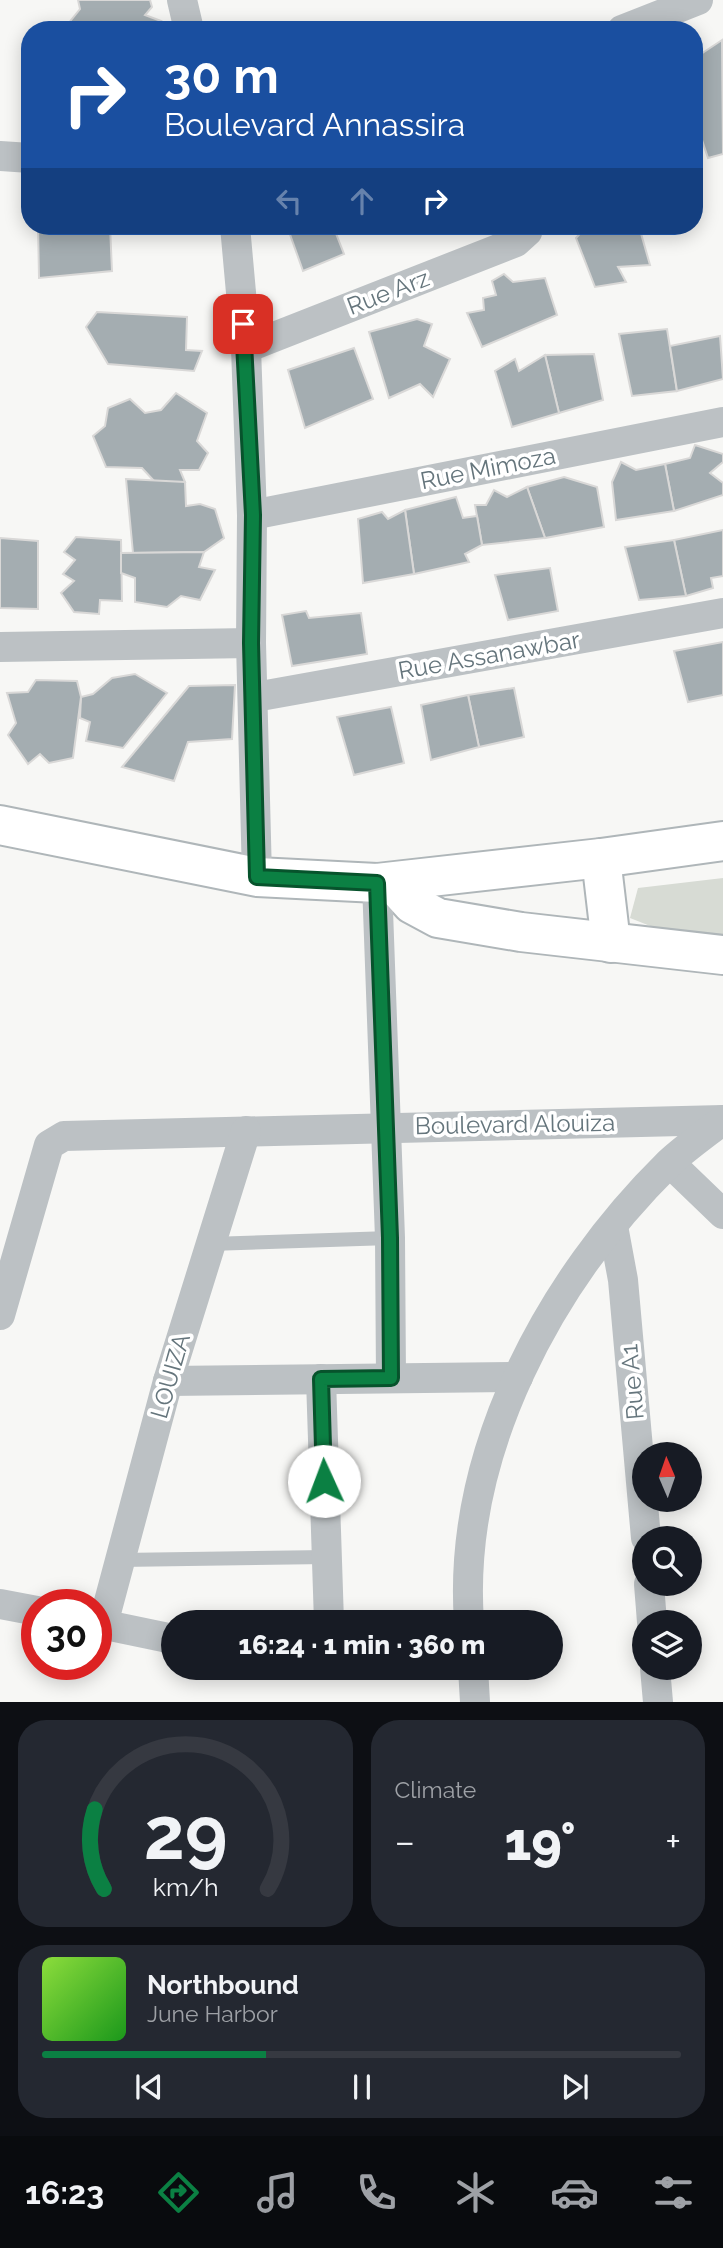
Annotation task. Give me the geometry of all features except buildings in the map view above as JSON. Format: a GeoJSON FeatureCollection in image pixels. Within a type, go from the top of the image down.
{"type":"FeatureCollection","features":[{"type":"Feature","properties":{"kind":"main road"},"geometry":{"type":"LineString","coordinates":[[0,825],[257,877],[385,882],[601,858],[723,841]]}},
{"type":"Feature","properties":{"kind":"main road"},"geometry":{"type":"LineString","coordinates":[[601,858],[611,943]]}},
{"type":"Feature","properties":{"kind":"main road"},"geometry":{"type":"LineString","coordinates":[[385,882],[412,904],[438,918],[522,932],[723,955]]}},
{"type":"Feature","properties":{"kind":"street"},"geometry":{"type":"LineString","coordinates":[[182,0],[187,21]]}},
{"type":"Feature","properties":{"kind":"street"},"geometry":{"type":"LineString","coordinates":[[645,21],[698,0]]}},
{"type":"Feature","properties":{"kind":"street"},"geometry":{"type":"LineString","coordinates":[[0,156],[21,157]]}},
{"type":"Feature","properties":{"kind":"street"},"geometry":{"type":"LineString","coordinates":[[236,235],[246,348],[253,515],[251,643],[255,696],[257,877]]}},
{"type":"Feature","properties":{"kind":"street","name":"Rue Arz"},"geometry":{"type":"LineString","coordinates":[[246,348],[516,242],[521,235]]}},
{"type":"Feature","properties":{"kind":"street","name":"Rue Mimoza"},"geometry":{"type":"LineString","coordinates":[[253,515],[723,422]]}},
{"type":"Feature","properties":{"kind":"street","name":"Rue Assanawbar"},"geometry":{"type":"LineString","coordinates":[[255,696],[723,613]]}},
{"type":"Feature","properties":{"kind":"street"},"geometry":{"type":"LineString","coordinates":[[0,647],[251,643]]}},
{"type":"Feature","properties":{"kind":"street"},"geometry":{"type":"LineString","coordinates":[[385,882],[391,1378]]}},
{"type":"Feature","properties":{"kind":"street"},"geometry":{"type":"LineString","coordinates":[[469,1610],[471,1559],[484,1471],[503,1408],[518,1377],[568,1287],[613,1226],[670,1163],[723,1120]]}},
{"type":"Feature","properties":{"kind":"street","name":"Boulevard Alouiza"},"geometry":{"type":"LineString","coordinates":[[0,1315],[50,1145],[55,1138],[386,1126],[723,1120]]}},
{"type":"Feature","properties":{"kind":"street","name":"LOUIZA"},"geometry":{"type":"LineString","coordinates":[[111,1589],[168,1381],[246,1131]]}},
{"type":"Feature","properties":{"kind":"street"},"geometry":{"type":"LineString","coordinates":[[670,1163],[723,1214]]}},
{"type":"Feature","properties":{"kind":"street","name":"Rue A1"},"geometry":{"type":"LineString","coordinates":[[613,1226],[623,1280],[645,1526]]}},
{"type":"Feature","properties":{"kind":"street"},"geometry":{"type":"LineString","coordinates":[[168,1381],[518,1377]]}},
{"type":"Feature","properties":{"kind":"street"},"geometry":{"type":"LineString","coordinates":[[321,1379],[329,1610]]}},
{"type":"Feature","properties":{"kind":"street"},"geometry":{"type":"LineString","coordinates":[[0,1604],[21,1608]]}},
{"type":"Feature","properties":{"kind":"street"},"geometry":{"type":"LineString","coordinates":[[112,1626],[161,1636]]}},
{"type":"Feature","properties":{"kind":"street"},"geometry":{"type":"LineString","coordinates":[[474,1680],[475,1702]]}},
{"type":"Feature","properties":{"kind":"street"},"geometry":{"type":"LineString","coordinates":[[657,1680],[658,1702]]}},
{"type":"Feature","properties":{"kind":"lane"},"geometry":{"type":"LineString","coordinates":[[209,1244],[390,1238]]}},
{"type":"Feature","properties":{"kind":"lane"},"geometry":{"type":"LineString","coordinates":[[120,1560],[327,1557]]}},
{"type":"Feature","properties":{"kind":"shaded area"},"geometry":{"type":"Polygon","coordinates":[[[723,878],[723,938],[673,935],[630,918],[638,888],[723,878]]]}},
{"type":"Feature","properties":{"kind":"route"},"geometry":{"type":"LineString","coordinates":[[243,324],[253,515],[251,643],[255,696],[257,877],[377,883],[390,1238],[391,1378],[321,1379],[324,1481]]}}]}
